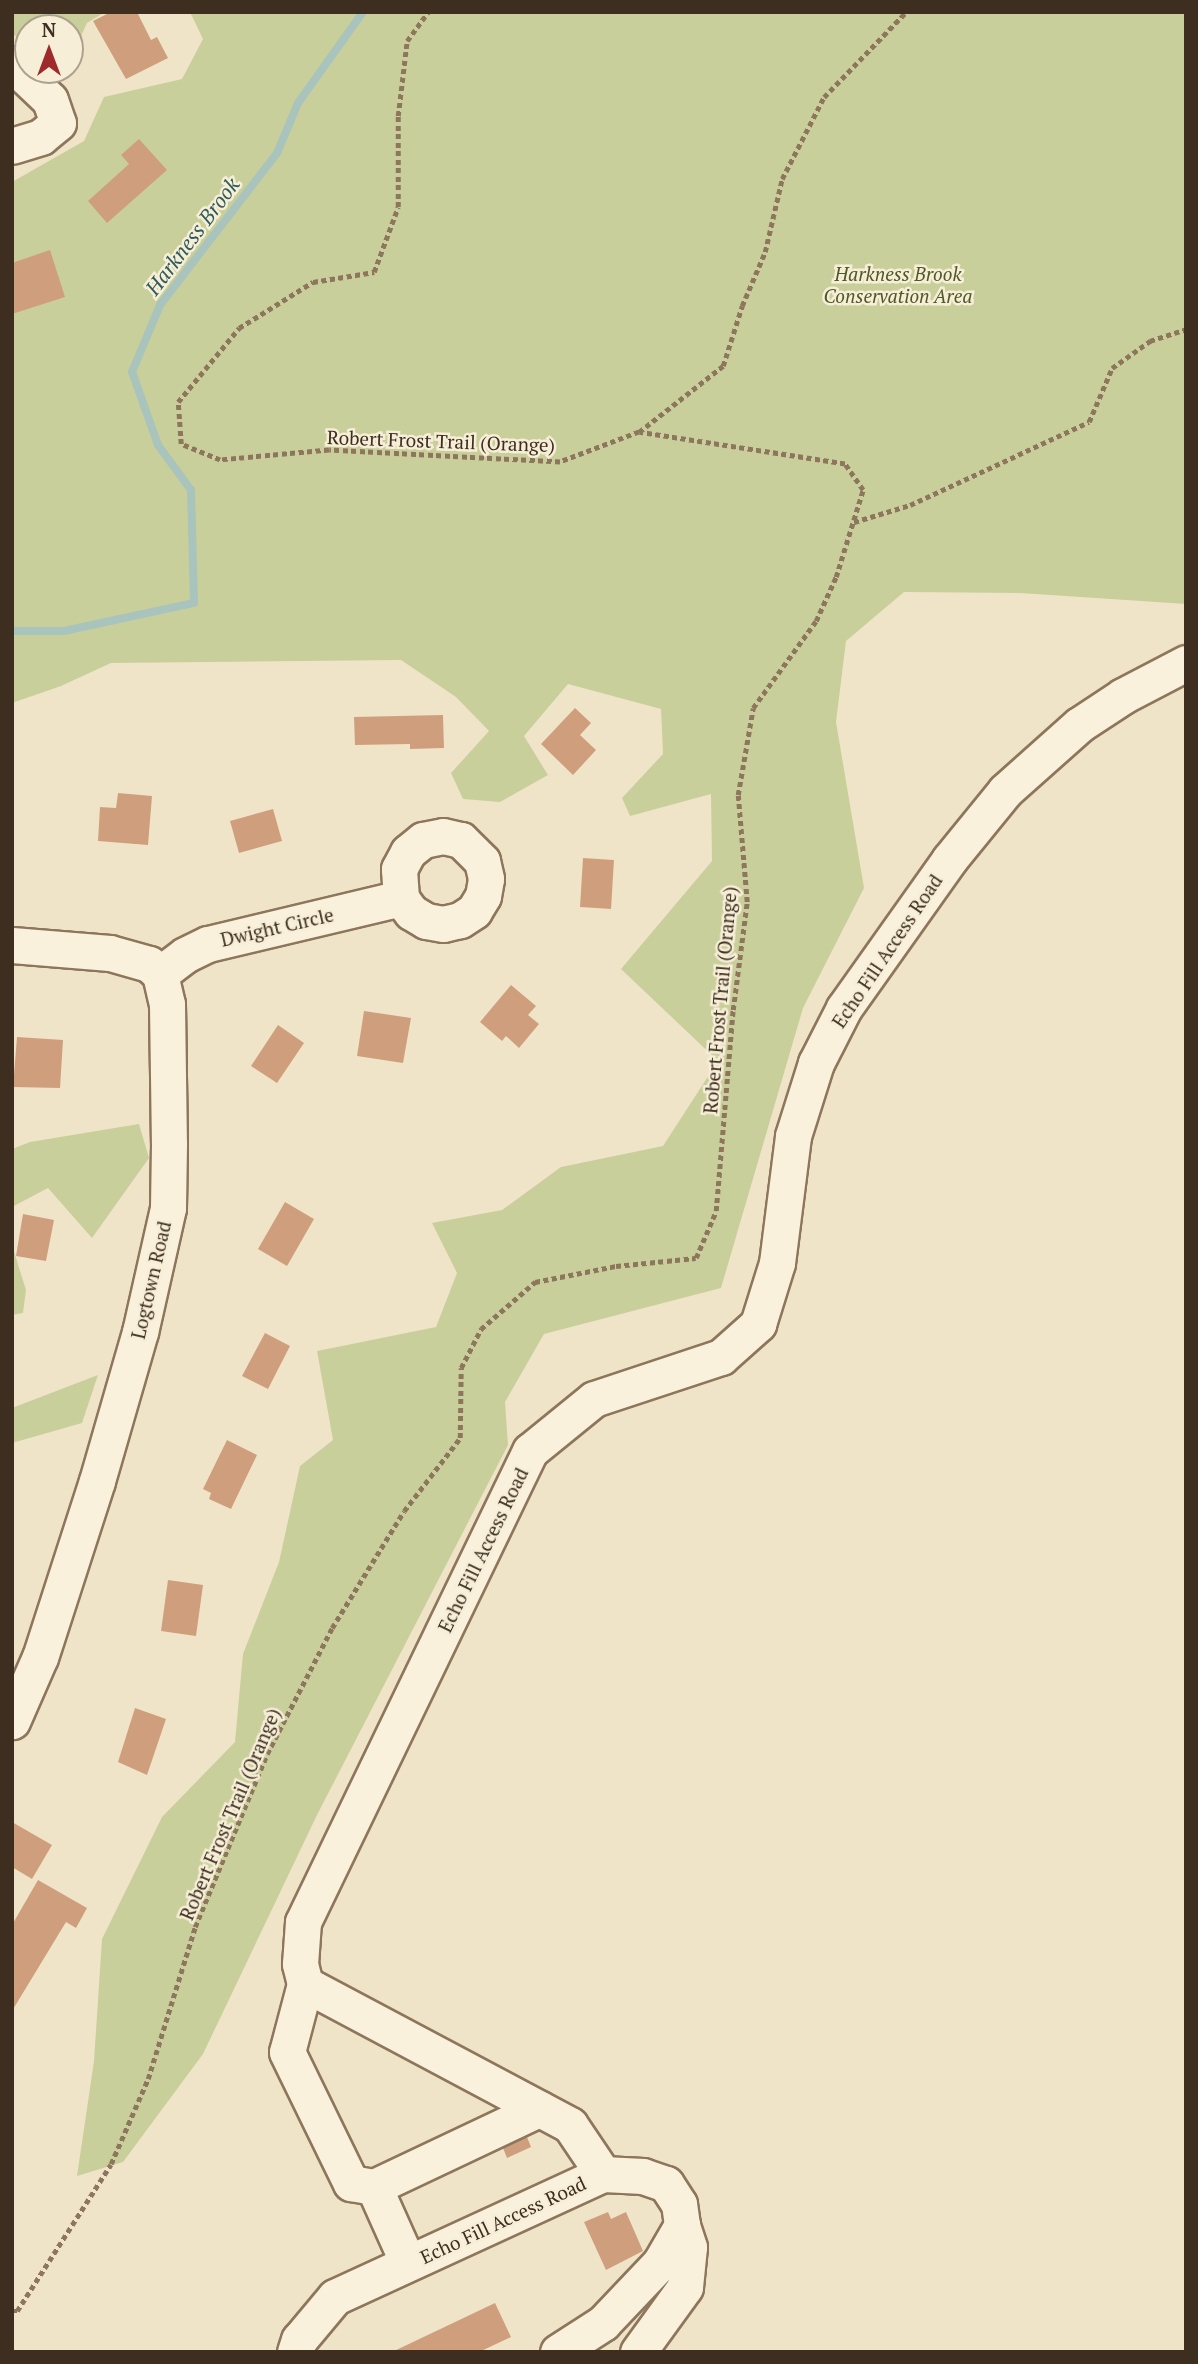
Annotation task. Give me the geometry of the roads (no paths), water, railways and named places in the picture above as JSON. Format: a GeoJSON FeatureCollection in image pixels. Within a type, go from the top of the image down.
{"type":"FeatureCollection","features":[{"type":"Feature","properties":{"kind":"street"},"geometry":{"type":"LineString","coordinates":[[12,64],[50,100],[58,123],[41,137],[12,146]]}},
{"type":"Feature","properties":{"kind":"street","name":"Echo Fill Access Road"},"geometry":{"type":"LineString","coordinates":[[295,2352],[299,2340],[335,2297],[603,2174],[570,2125],[305,1984],[300,1964],[303,1922],[530,1451],[594,1399],[720,1357],[758,1324],[777,1263],[793,1136],[816,1063],[844,1007],[949,860],[1005,791],[1079,725],[1123,696],[1186,663]]}},
{"type":"Feature","properties":{"kind":"street","name":"Dwight Circle"},"geometry":{"type":"LineString","coordinates":[[160,974],[184,955],[208,944],[401,898]]}},
{"type":"Feature","properties":{"kind":"street"},"geometry":{"type":"LineString","coordinates":[[12,945],[110,953],[149,964],[160,974]]}},
{"type":"Feature","properties":{"kind":"street","name":"Logtown Road"},"geometry":{"type":"LineString","coordinates":[[12,1721],[40,1657],[97,1481],[160,1253],[168,1208],[169,1144],[167,1004],[160,974]]}},
{"type":"Feature","properties":{"kind":"street"},"geometry":{"type":"LineString","coordinates":[[305,1984],[287,2052],[351,2183],[374,2187],[539,2109]]}},
{"type":"Feature","properties":{"kind":"street"},"geometry":{"type":"LineString","coordinates":[[603,2174],[643,2176],[666,2184],[679,2204],[682,2225],[690,2247],[685,2287],[638,2352]]}},
{"type":"Feature","properties":{"kind":"street"},"geometry":{"type":"LineString","coordinates":[[374,2187],[408,2263]]}},
{"type":"Feature","properties":{"kind":"street"},"geometry":{"type":"LineString","coordinates":[[558,2352],[603,2323],[660,2263],[682,2225]]}},
{"type":"Feature","properties":{"kind":"waterway","name":"Harkness Brook"},"geometry":{"type":"LineString","coordinates":[[12,631],[64,631],[194,603],[191,490],[158,445],[132,372],[160,305],[277,153],[298,103],[363,12]]}},
{"type":"Feature","properties":{"kind":"park label","name":"Harkness Brook Conservation Area"},"geometry":{"type":"Point","coordinates":[898,285]}}]}
